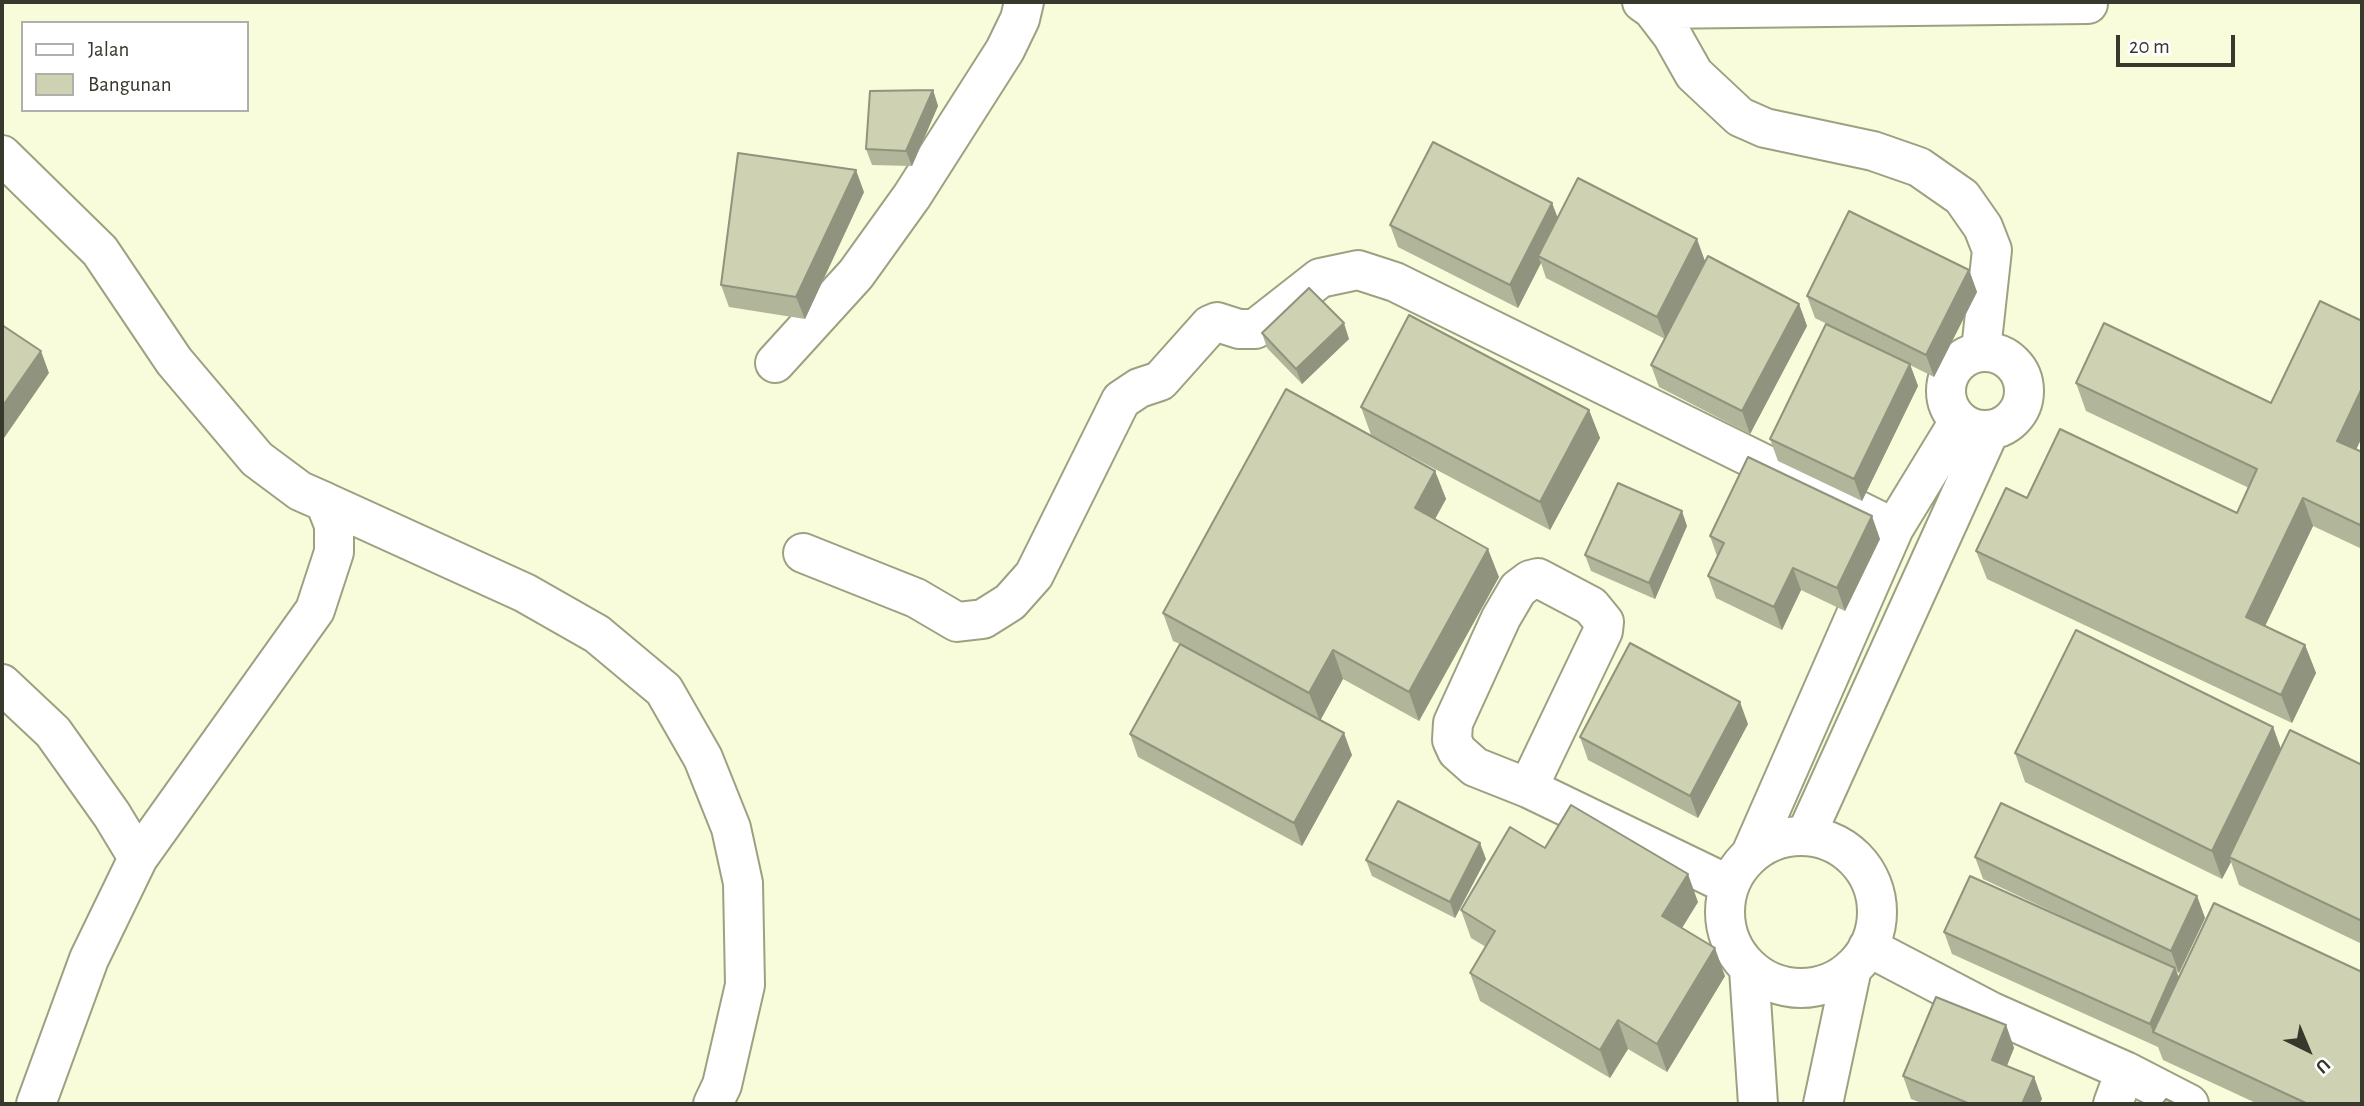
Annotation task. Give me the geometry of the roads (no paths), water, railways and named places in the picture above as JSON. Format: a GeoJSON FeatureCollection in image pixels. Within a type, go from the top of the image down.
{"type":"FeatureCollection","features":[{"type":"Feature","properties":{"kind":"lane"},"geometry":{"type":"LineString","coordinates":[[775,363],[856,274],[912,196],[1005,50],[1020,19],[1024,2]]}},
{"type":"Feature","properties":{"kind":"lane"},"geometry":{"type":"LineString","coordinates":[[1647,5],[2088,4]]}},
{"type":"Feature","properties":{"kind":"lane"},"geometry":{"type":"LineString","coordinates":[[1647,5],[1672,35],[1694,74],[1740,117],[1765,128],[1873,151],[1919,167],[1962,197],[1983,227],[1992,250],[1981,350]]}},
{"type":"Feature","properties":{"kind":"lane"},"geometry":{"type":"LineString","coordinates":[[2,155],[100,251],[174,361],[257,459],[300,491],[525,593],[597,634],[664,690],[703,758],[731,828],[743,883],[745,985],[722,1085],[713,1104]]}},
{"type":"Feature","properties":{"kind":"lane"},"geometry":{"type":"LineString","coordinates":[[803,553],[916,598],[957,621],[983,619],[1010,602],[1034,575],[1121,400],[1139,388],[1160,381],[1210,324],[1217,322],[1239,329],[1255,329],[1320,278],[1358,270],[1395,282],[1894,528]]}},
{"type":"Feature","properties":{"kind":"lane"},"geometry":{"type":"LineString","coordinates":[[1860,957],[1828,983],[1800,989],[1773,984],[1749,969],[1731,944],[1724,915],[1729,886],[1751,854],[1894,528],[1974,427],[2012,422],[2024,400],[2022,374],[2006,356],[1981,350],[1952,365],[1943,395],[1974,427]]}},
{"type":"Feature","properties":{"kind":"lane"},"geometry":{"type":"LineString","coordinates":[[1807,835],[1974,427]]}},
{"type":"Feature","properties":{"kind":"lane"},"geometry":{"type":"LineString","coordinates":[[36,1104],[89,958],[138,858],[315,610],[334,552],[334,525],[325,502]]}},
{"type":"Feature","properties":{"kind":"lane"},"geometry":{"type":"LineString","coordinates":[[1528,788],[1603,631],[1604,622],[1591,606],[1538,579],[1524,584],[1509,602],[1451,730],[1457,751],[1469,763],[1528,788],[1729,886]]}},
{"type":"Feature","properties":{"kind":"lane"},"geometry":{"type":"LineString","coordinates":[[2,684],[52,732],[112,814],[138,858]]}},
{"type":"Feature","properties":{"kind":"lane"},"geometry":{"type":"LineString","coordinates":[[1751,854],[1777,839],[1807,835],[1836,844],[1859,862],[1874,888],[1877,918],[1860,957],[1823,1104]]}},
{"type":"Feature","properties":{"kind":"lane"},"geometry":{"type":"LineString","coordinates":[[1860,957],[1992,1012],[2119,1088],[2189,1104]]}},
{"type":"Feature","properties":{"kind":"lane"},"geometry":{"type":"LineString","coordinates":[[1749,969],[1758,1104]]}}]}
